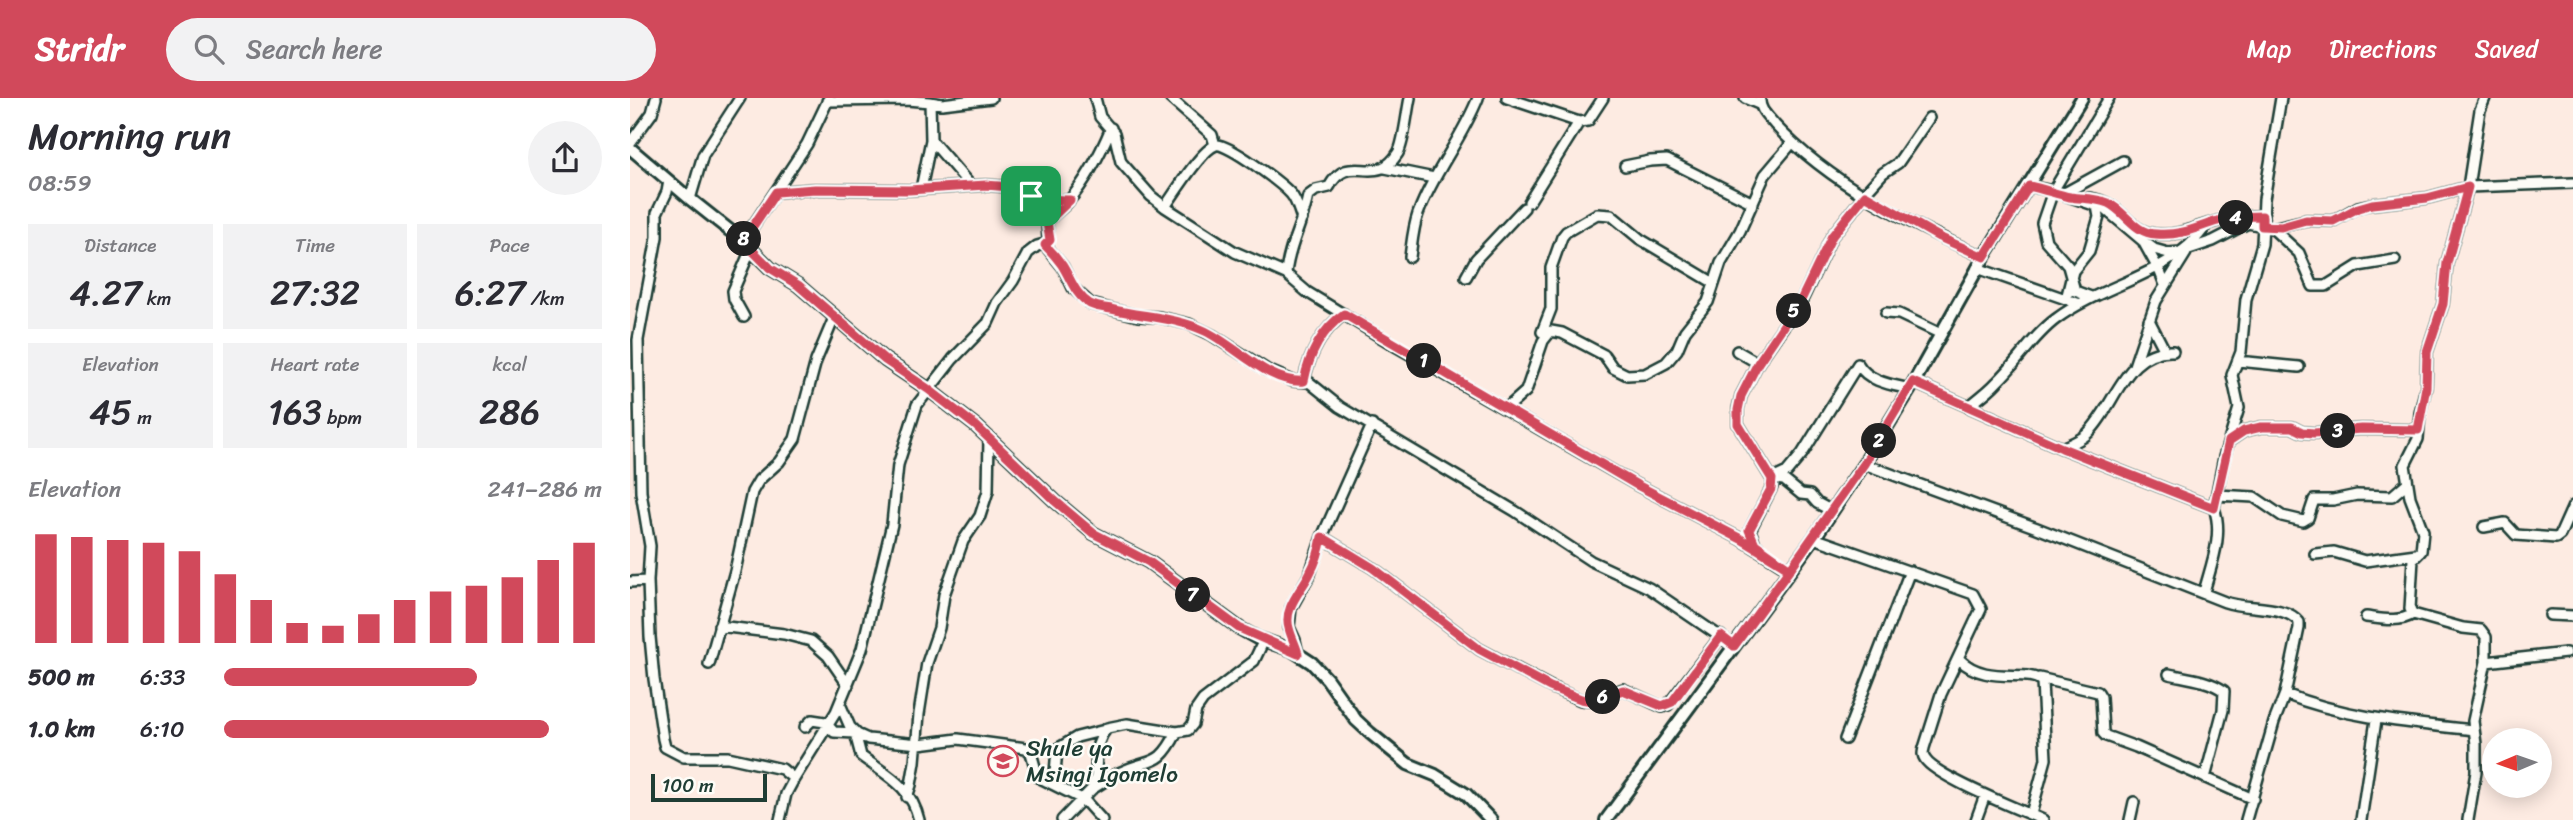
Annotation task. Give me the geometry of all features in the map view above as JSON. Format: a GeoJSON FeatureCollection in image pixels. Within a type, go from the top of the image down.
{"type":"FeatureCollection","features":[{"type":"Feature","properties":{"kind":"street"},"geometry":{"type":"LineString","coordinates":[[656,98],[652,113],[630,145],[690,200],[747,245],[770,268],[798,285],[885,360],[928,389],[989,438],[1093,533],[1149,562],[1231,623],[1298,654],[1321,670],[1348,710],[1370,733],[1408,764],[1435,775],[1466,794],[1491,820]]}},
{"type":"Feature","properties":{"kind":"street"},"geometry":{"type":"LineString","coordinates":[[690,200],[704,155],[740,98]]}},
{"type":"Feature","properties":{"kind":"street"},"geometry":{"type":"LineString","coordinates":[[744,317],[733,292],[747,245],[776,192],[807,144],[828,99],[906,100],[942,104],[991,98]]}},
{"type":"Feature","properties":{"kind":"street"},"geometry":{"type":"LineString","coordinates":[[1095,98],[1100,117],[1111,128],[1121,162],[1151,196],[1165,207],[1235,252],[1286,274],[1307,292],[1637,485],[1731,534],[1790,569]]}},
{"type":"Feature","properties":{"kind":"street"},"geometry":{"type":"LineString","coordinates":[[1170,98],[1212,135],[1215,145]]}},
{"type":"Feature","properties":{"kind":"street"},"geometry":{"type":"LineString","coordinates":[[1385,168],[1400,149],[1410,98]]}},
{"type":"Feature","properties":{"kind":"street"},"geometry":{"type":"LineString","coordinates":[[1410,257],[1417,216],[1434,178],[1461,135],[1478,98]]}},
{"type":"Feature","properties":{"kind":"street"},"geometry":{"type":"LineString","coordinates":[[1507,98],[1579,121],[1588,121],[1603,98]]}},
{"type":"Feature","properties":{"kind":"street"},"geometry":{"type":"LineString","coordinates":[[1745,98],[1760,101],[1764,112],[1792,143],[1864,194],[1939,237],[1984,257]]}},
{"type":"Feature","properties":{"kind":"street"},"geometry":{"type":"LineString","coordinates":[[1606,820],[1814,538],[1864,464],[1912,385],[1977,268],[2082,98]]}},
{"type":"Feature","properties":{"kind":"street"},"geometry":{"type":"LineString","coordinates":[[2091,298],[2076,291],[2068,266],[2043,235],[2045,213],[2053,191],[2109,98]]}},
{"type":"Feature","properties":{"kind":"street"},"geometry":{"type":"LineString","coordinates":[[2203,592],[2216,544],[2218,526],[2214,508],[2239,408],[2232,375],[2238,361],[2246,299],[2261,249],[2281,98]]}},
{"type":"Feature","properties":{"kind":"street"},"geometry":{"type":"LineString","coordinates":[[2315,554],[2334,552],[2365,561],[2421,551],[2423,531],[2407,483],[2405,465],[2417,443],[2426,387],[2427,352],[2443,304],[2447,263],[2468,187],[2480,110],[2485,98]]}},
{"type":"Feature","properties":{"kind":"street"},"geometry":{"type":"LineString","coordinates":[[921,189],[931,140],[930,102]]}},
{"type":"Feature","properties":{"kind":"street"},"geometry":{"type":"LineString","coordinates":[[1770,557],[1755,544],[1749,530],[1771,489],[1772,479],[1738,424],[1741,396],[1758,363],[1802,298],[1832,236],[1864,194],[1883,173],[1898,163],[1929,118]]}},
{"type":"Feature","properties":{"kind":"street"},"geometry":{"type":"LineString","coordinates":[[1466,277],[1476,259],[1526,205],[1579,121]]}},
{"type":"Feature","properties":{"kind":"street"},"geometry":{"type":"LineString","coordinates":[[780,820],[786,794],[840,704],[867,629],[894,510],[898,464],[914,411],[928,389],[964,346],[988,323],[997,303],[1028,253],[1050,240],[1047,222],[1070,200],[1098,158],[1111,128]]}},
{"type":"Feature","properties":{"kind":"street"},"geometry":{"type":"LineString","coordinates":[[931,140],[970,185]]}},
{"type":"Feature","properties":{"kind":"street"},"geometry":{"type":"LineString","coordinates":[[1507,408],[1526,391],[1543,341],[1551,331],[1562,333],[1599,352],[1617,371],[1627,375],[1645,374],[1666,363],[1677,350],[1685,331],[1703,310],[1721,263],[1740,231],[1765,175],[1792,143]]}},
{"type":"Feature","properties":{"kind":"street"},"geometry":{"type":"LineString","coordinates":[[1165,207],[1185,177],[1215,145],[1230,147],[1289,192],[1302,219]]}},
{"type":"Feature","properties":{"kind":"street"},"geometry":{"type":"LineString","coordinates":[[1625,166],[1650,160],[1667,160],[1753,203]]}},
{"type":"Feature","properties":{"kind":"street"},"geometry":{"type":"LineString","coordinates":[[2066,196],[2123,161]]}},
{"type":"Feature","properties":{"kind":"street"},"geometry":{"type":"LineString","coordinates":[[1286,274],[1291,248],[1308,196],[1316,190],[1329,187],[1340,173],[1355,168],[1374,171],[1385,168],[1434,178]]}},
{"type":"Feature","properties":{"kind":"street"},"geometry":{"type":"LineString","coordinates":[[669,181],[657,213],[657,237],[638,328],[641,482],[650,546],[648,581],[654,679],[666,747],[684,757],[728,757],[782,769],[794,779]]}},
{"type":"Feature","properties":{"kind":"street"},"geometry":{"type":"LineString","coordinates":[[2029,186],[2053,191],[2112,213],[2143,241],[2162,252],[2172,253],[2213,241],[2248,223],[2333,221],[2372,204],[2427,198],[2468,187],[2573,183]]}},
{"type":"Feature","properties":{"kind":"street"},"geometry":{"type":"LineString","coordinates":[[776,192],[815,189],[921,189],[970,185],[1010,187],[1031,196],[1046,196],[1058,201],[1070,200]]}},
{"type":"Feature","properties":{"kind":"street"},"geometry":{"type":"LineString","coordinates":[[2066,196],[2105,202],[2117,208],[2146,233],[2179,234],[2234,218],[2265,223],[2299,253],[2314,286],[2326,286],[2358,266],[2395,260]]}},
{"type":"Feature","properties":{"kind":"street"},"geometry":{"type":"LineString","coordinates":[[2066,299],[2071,276],[2089,251],[2099,213],[2097,206]]}},
{"type":"Feature","properties":{"kind":"street"},"geometry":{"type":"LineString","coordinates":[[1542,332],[1551,309],[1551,268],[1562,237],[1597,214],[1611,215],[1640,239],[1714,282]]}},
{"type":"Feature","properties":{"kind":"street"},"geometry":{"type":"LineString","coordinates":[[2062,448],[2087,434],[2101,419],[2133,368],[2149,320],[2165,285],[2206,226]]}},
{"type":"Feature","properties":{"kind":"street"},"geometry":{"type":"LineString","coordinates":[[2143,241],[2165,285]]}},
{"type":"Feature","properties":{"kind":"street"},"geometry":{"type":"LineString","coordinates":[[1045,245],[1063,267],[1073,288],[1091,304],[1138,316],[1159,317],[1189,324],[1212,335],[1267,370],[1293,381],[1304,381],[1340,407],[1515,511],[1591,561],[1649,588],[1734,646]]}},
{"type":"Feature","properties":{"kind":"street"},"geometry":{"type":"LineString","coordinates":[[1968,407],[1998,382],[2045,328],[2080,303],[2158,267],[2187,250]]}},
{"type":"Feature","properties":{"kind":"street"},"geometry":{"type":"LineString","coordinates":[[1977,268],[2080,303]]}},
{"type":"Feature","properties":{"kind":"street"},"geometry":{"type":"LineString","coordinates":[[1886,313],[1899,314],[1941,334]]}},
{"type":"Feature","properties":{"kind":"street"},"geometry":{"type":"LineString","coordinates":[[1304,381],[1324,331],[1344,314]]}},
{"type":"Feature","properties":{"kind":"street"},"geometry":{"type":"LineString","coordinates":[[709,664],[735,571],[752,492],[759,480],[789,450],[795,439],[816,361],[834,318]]}},
{"type":"Feature","properties":{"kind":"street"},"geometry":{"type":"LineString","coordinates":[[2133,368],[2154,353],[2169,351],[2149,320]]}},
{"type":"Feature","properties":{"kind":"street"},"geometry":{"type":"LineString","coordinates":[[1737,351],[1758,363]]}},
{"type":"Feature","properties":{"kind":"street"},"geometry":{"type":"LineString","coordinates":[[2238,361],[2299,367]]}},
{"type":"Feature","properties":{"kind":"street"},"geometry":{"type":"LineString","coordinates":[[1772,479],[1787,472],[1802,454],[1858,364],[1861,370],[1883,383],[1912,385],[2214,508]]}},
{"type":"Feature","properties":{"kind":"street"},"geometry":{"type":"LineString","coordinates":[[1298,654],[1289,627],[1290,614],[1297,594],[1310,574],[1322,537],[1372,425]]}},
{"type":"Feature","properties":{"kind":"street"},"geometry":{"type":"LineString","coordinates":[[2229,441],[2244,431],[2261,427],[2292,427],[2302,432],[2314,433],[2361,429],[2418,430]]}},
{"type":"Feature","properties":{"kind":"street"},"geometry":{"type":"LineString","coordinates":[[907,796],[911,785],[927,663],[939,628],[944,594],[963,541],[980,516],[988,491],[989,438]]}},
{"type":"Feature","properties":{"kind":"street"},"geometry":{"type":"LineString","coordinates":[[1864,464],[2238,606],[2281,611],[2295,616],[2299,622],[2285,694],[2274,722],[2246,820]]}},
{"type":"Feature","properties":{"kind":"street"},"geometry":{"type":"LineString","coordinates":[[1772,479],[1784,480],[1801,494],[1813,497],[1817,503],[1832,511]]}},
{"type":"Feature","properties":{"kind":"street"},"geometry":{"type":"LineString","coordinates":[[2217,495],[2254,497],[2282,516],[2304,521],[2308,518],[2314,500],[2333,500],[2357,495],[2392,496],[2407,483]]}},
{"type":"Feature","properties":{"kind":"street"},"geometry":{"type":"LineString","coordinates":[[2484,527],[2505,523],[2516,535],[2556,538],[2560,535],[2573,506]]}},
{"type":"Feature","properties":{"kind":"street"},"geometry":{"type":"LineString","coordinates":[[1322,537],[1373,568],[1479,649],[1550,687],[1581,699],[1600,699],[1610,692],[1623,690],[1662,706],[1668,705],[1721,636]]}},
{"type":"Feature","properties":{"kind":"street"},"geometry":{"type":"LineString","coordinates":[[1814,538],[1973,594],[1981,609],[1941,695],[1923,754],[1929,763],[1985,795],[2043,820]]}},
{"type":"Feature","properties":{"kind":"street"},"geometry":{"type":"LineString","coordinates":[[2416,554],[2409,593],[2413,614],[2484,632],[2486,662],[2473,730],[2476,772],[2468,820]]}},
{"type":"Feature","properties":{"kind":"street"},"geometry":{"type":"LineString","coordinates":[[1845,739],[1910,571]]}},
{"type":"Feature","properties":{"kind":"street"},"geometry":{"type":"LineString","coordinates":[[630,582],[648,581]]}},
{"type":"Feature","properties":{"kind":"street"},"geometry":{"type":"LineString","coordinates":[[2366,617],[2396,620],[2406,619],[2413,614]]}},
{"type":"Feature","properties":{"kind":"street"},"geometry":{"type":"LineString","coordinates":[[2550,615],[2573,615]]}},
{"type":"Feature","properties":{"kind":"street"},"geometry":{"type":"LineString","coordinates":[[719,626],[784,634],[811,641],[828,656],[848,685]]}},
{"type":"Feature","properties":{"kind":"street"},"geometry":{"type":"LineString","coordinates":[[1054,785],[1057,749],[1077,737],[1115,725],[1127,724],[1177,732],[1191,727],[1199,705],[1207,696],[1254,662],[1264,640]]}},
{"type":"Feature","properties":{"kind":"street"},"geometry":{"type":"LineString","coordinates":[[2486,662],[2566,653]]}},
{"type":"Feature","properties":{"kind":"street"},"geometry":{"type":"LineString","coordinates":[[1959,659],[1967,667],[1987,674],[2039,678],[2098,692],[2101,697],[2103,735],[2253,799]]}},
{"type":"Feature","properties":{"kind":"street"},"geometry":{"type":"LineString","coordinates":[[2169,674],[2200,680],[2224,691],[2223,710],[2204,778]]}},
{"type":"Feature","properties":{"kind":"street"},"geometry":{"type":"LineString","coordinates":[[2031,814],[2047,750],[2044,687],[2039,678]]}},
{"type":"Feature","properties":{"kind":"street"},"geometry":{"type":"LineString","coordinates":[[2285,694],[2320,707],[2376,720],[2473,730]]}},
{"type":"Feature","properties":{"kind":"street"},"geometry":{"type":"LineString","coordinates":[[840,704],[847,723],[855,733],[861,756],[901,784],[919,820]]}},
{"type":"Feature","properties":{"kind":"street"},"geometry":{"type":"LineString","coordinates":[[805,727],[812,720],[825,722],[834,732],[855,733],[868,739],[917,744],[958,739],[1026,748],[1031,753],[1038,777],[1084,800],[1102,820]]}},
{"type":"Feature","properties":{"kind":"street"},"geometry":{"type":"LineString","coordinates":[[2361,820],[2376,720]]}},
{"type":"Feature","properties":{"kind":"street"},"geometry":{"type":"LineString","coordinates":[[1062,820],[1092,789],[1096,776],[1097,747],[1105,730]]}},
{"type":"Feature","properties":{"kind":"street"},"geometry":{"type":"LineString","coordinates":[[1092,789],[1122,771],[1156,760],[1167,752],[1177,732]]}},
{"type":"Feature","properties":{"kind":"street"},"geometry":{"type":"LineString","coordinates":[[1976,820],[1985,795]]}},
{"type":"Feature","properties":{"kind":"street"},"geometry":{"type":"LineString","coordinates":[[2130,820],[2134,802]]}},
{"type":"Feature","properties":{"kind":"place","name":"Shule ya Msingi Igomelo"},"geometry":{"type":"Point","coordinates":[1003,761]}},
{"type":"Feature","properties":{"kind":"route"},"geometry":{"type":"LineString","coordinates":[[1031,196],[1010,187],[986,185],[909,190],[815,189],[776,192],[743,241],[770,268],[798,285],[885,360],[976,426],[1093,533],[1149,562],[1231,623],[1257,638],[1298,654],[1289,627],[1292,603],[1310,574],[1322,537],[1373,568],[1479,649],[1550,687],[1567,695],[1592,701],[1610,692],[1623,690],[1662,706],[1672,702],[1721,636],[1734,646],[1790,569],[1755,544],[1749,530],[1773,484],[1738,424],[1738,410],[1746,383],[1802,298],[1832,236],[1865,195],[1939,237],[1984,257],[2029,186],[2069,197],[2105,202],[2117,208],[2140,230],[2156,234],[2179,234],[2215,222],[2248,216],[2262,216],[2262,226],[2272,228],[2306,220],[2329,222],[2372,204],[2427,198],[2468,187],[2447,263],[2443,304],[2427,352],[2426,387],[2418,430],[2361,429],[2314,433],[2302,432],[2292,427],[2250,428],[2229,441],[2214,508],[2062,448],[1913,382],[1864,464],[1790,569],[1741,539],[1666,502],[1344,314],[1324,331],[1304,381],[1296,382],[1267,370],[1212,335],[1189,324],[1159,317],[1138,316],[1091,304],[1073,288],[1063,267],[1045,245],[1050,240],[1046,226],[1049,218],[1070,200],[1058,201],[1046,196],[1031,196]]}}]}
